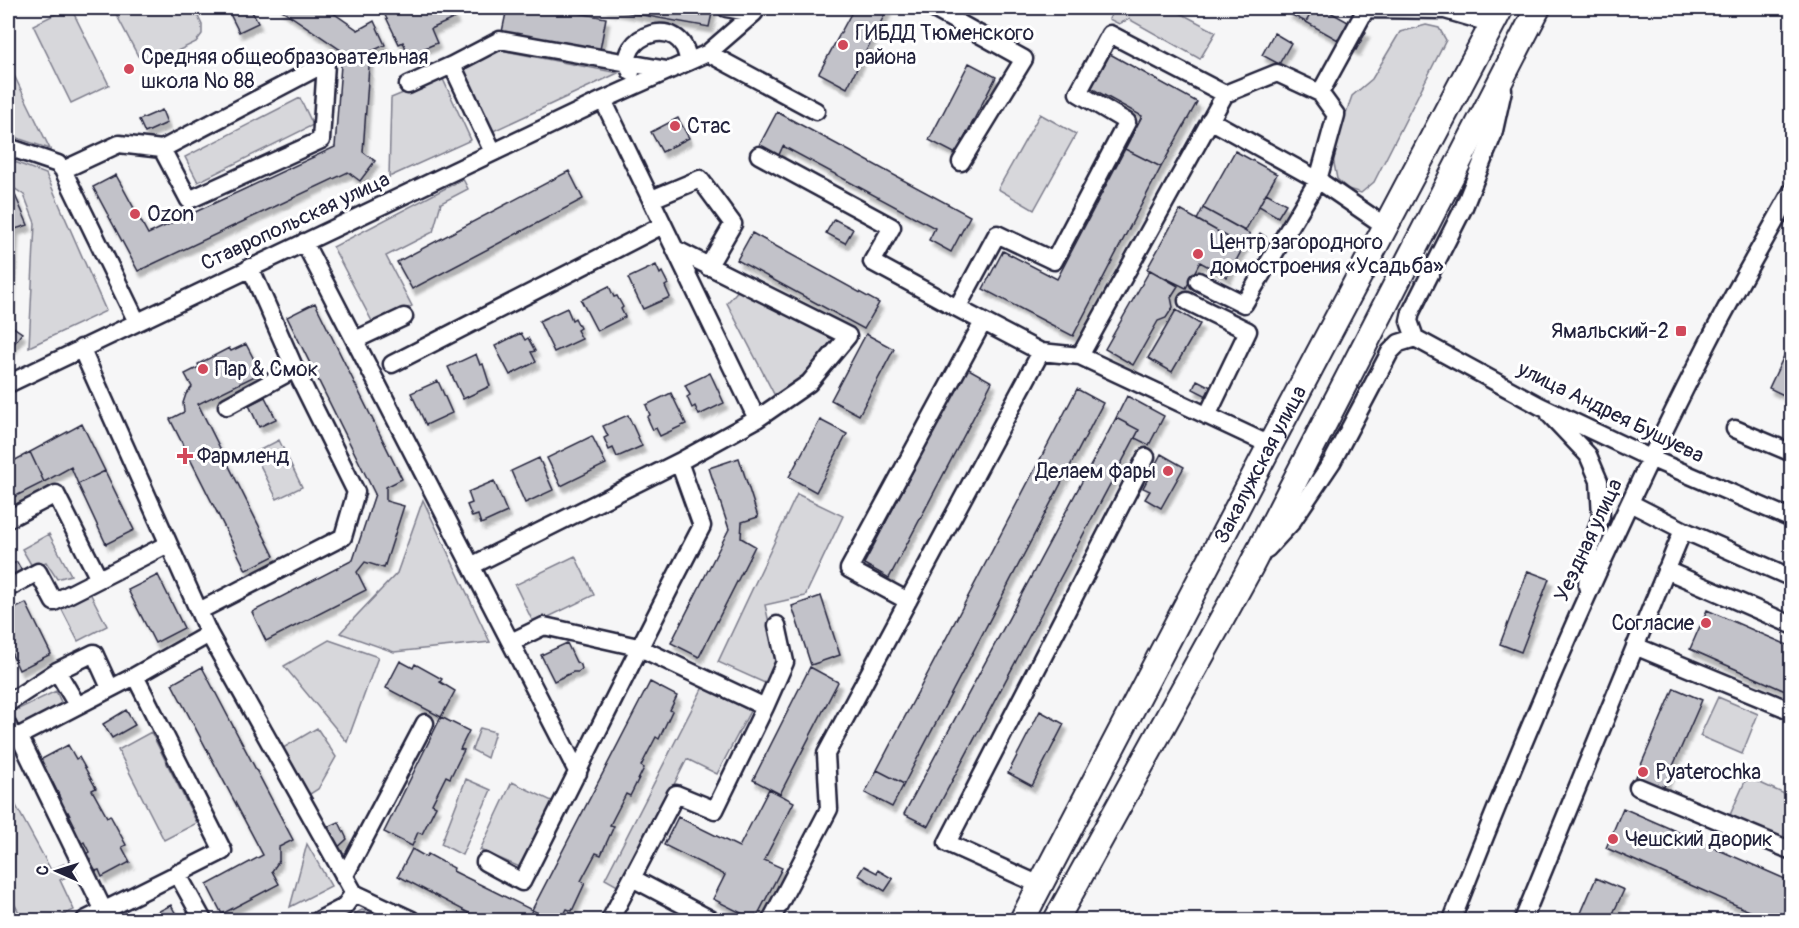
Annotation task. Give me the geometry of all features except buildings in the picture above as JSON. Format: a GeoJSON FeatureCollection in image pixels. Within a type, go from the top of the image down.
{"type":"FeatureCollection","features":[{"type":"Feature","properties":{"kind":"highway"},"geometry":{"type":"LineString","coordinates":[[1056,921],[1250,568],[1538,8]]}},
{"type":"Feature","properties":{"kind":"highway","name":"Закалужская улица"},"geometry":{"type":"LineString","coordinates":[[1022,921],[1497,16]]}},
{"type":"Feature","properties":{"kind":"street"},"geometry":{"type":"LineString","coordinates":[[726,8],[755,10]]}},
{"type":"Feature","properties":{"kind":"street"},"geometry":{"type":"LineString","coordinates":[[932,8],[1024,59],[961,162]]}},
{"type":"Feature","properties":{"kind":"street"},"geometry":{"type":"LineString","coordinates":[[1320,93],[1366,9],[1440,9],[1497,16]]}},
{"type":"Feature","properties":{"kind":"street"},"geometry":{"type":"LineString","coordinates":[[755,10],[708,53],[816,111]]}},
{"type":"Feature","properties":{"kind":"street"},"geometry":{"type":"LineString","coordinates":[[638,84],[629,68],[629,63],[634,44],[643,36],[668,33],[679,39],[686,48],[688,61]]}},
{"type":"Feature","properties":{"kind":"street"},"geometry":{"type":"LineString","coordinates":[[957,308],[997,234],[1054,261],[1127,122],[1078,93],[1110,34],[1225,94]]}},
{"type":"Feature","properties":{"kind":"street"},"geometry":{"type":"LineString","coordinates":[[408,86],[500,40],[667,70]]}},
{"type":"Feature","properties":{"kind":"street","name":"Ставропольская улица"},"geometry":{"type":"LineString","coordinates":[[8,384],[493,152],[708,53]]}},
{"type":"Feature","properties":{"kind":"street"},"geometry":{"type":"LineString","coordinates":[[1250,568],[1291,523],[1332,462],[1390,352],[1399,343],[1416,338],[1409,321],[1411,312],[1464,207],[1489,146],[1510,59]]}},
{"type":"Feature","properties":{"kind":"street"},"geometry":{"type":"LineString","coordinates":[[63,170],[119,144],[162,149],[326,63],[321,140],[189,200],[162,149]]}},
{"type":"Feature","properties":{"kind":"street"},"geometry":{"type":"LineString","coordinates":[[452,65],[493,152]]}},
{"type":"Feature","properties":{"kind":"street"},"geometry":{"type":"LineString","coordinates":[[1080,356],[1225,94],[1277,73],[1320,93],[1336,115],[1318,180],[1244,304],[1198,280]]}},
{"type":"Feature","properties":{"kind":"street"},"geometry":{"type":"LineString","coordinates":[[603,100],[757,419]]}},
{"type":"Feature","properties":{"kind":"street"},"geometry":{"type":"LineString","coordinates":[[1210,120],[1318,180],[1385,226]]}},
{"type":"Feature","properties":{"kind":"street"},"geometry":{"type":"LineString","coordinates":[[8,147],[58,164],[63,170],[137,322]]}},
{"type":"Feature","properties":{"kind":"street"},"geometry":{"type":"LineString","coordinates":[[759,155],[892,227],[872,262],[1041,352],[1080,356],[1270,445]]}},
{"type":"Feature","properties":{"kind":"street"},"geometry":{"type":"LineString","coordinates":[[651,199],[700,179],[733,224],[708,267]]}},
{"type":"Feature","properties":{"kind":"street","name":"Уездная улица"},"geometry":{"type":"LineString","coordinates":[[1452,921],[1501,793],[1630,503],[1708,342],[1791,192]]}},
{"type":"Feature","properties":{"kind":"street"},"geometry":{"type":"LineString","coordinates":[[392,364],[663,225]]}},
{"type":"Feature","properties":{"kind":"street"},"geometry":{"type":"LineString","coordinates":[[304,242],[578,773]]}},
{"type":"Feature","properties":{"kind":"street"},"geometry":{"type":"LineString","coordinates":[[471,566],[679,462],[757,419],[809,383],[848,336],[675,249]]}},
{"type":"Feature","properties":{"kind":"street"},"geometry":{"type":"LineString","coordinates":[[199,611],[343,537],[356,492],[295,369],[250,267]]}},
{"type":"Feature","properties":{"kind":"street"},"geometry":{"type":"LineString","coordinates":[[1187,301],[1248,331],[1207,416]]}},
{"type":"Feature","properties":{"kind":"street"},"geometry":{"type":"LineString","coordinates":[[355,340],[404,317]]}},
{"type":"Feature","properties":{"kind":"street"},"geometry":{"type":"LineString","coordinates":[[908,601],[849,569],[983,321]]}},
{"type":"Feature","properties":{"kind":"street","name":"улица Андрея Бушуева"},"geometry":{"type":"LineString","coordinates":[[1416,338],[1540,406],[1652,459],[1791,519]]}},
{"type":"Feature","properties":{"kind":"street"},"geometry":{"type":"LineString","coordinates":[[81,348],[208,634],[344,877],[354,893],[412,920]]}},
{"type":"Feature","properties":{"kind":"street"},"geometry":{"type":"LineString","coordinates":[[771,921],[829,809],[826,754],[1041,352]]}},
{"type":"Feature","properties":{"kind":"street"},"geometry":{"type":"LineString","coordinates":[[227,406],[295,369]]}},
{"type":"Feature","properties":{"kind":"street"},"geometry":{"type":"LineString","coordinates":[[1540,406],[1588,455],[1599,481],[1600,516],[1590,550],[1586,599]]}},
{"type":"Feature","properties":{"kind":"street"},"geometry":{"type":"LineString","coordinates":[[1736,429],[1791,453]]}},
{"type":"Feature","properties":{"kind":"street"},"geometry":{"type":"LineString","coordinates":[[1040,885],[947,843],[1146,457]]}},
{"type":"Feature","properties":{"kind":"street"},"geometry":{"type":"LineString","coordinates":[[485,862],[522,882],[578,773],[638,647],[702,526],[679,462]]}},
{"type":"Feature","properties":{"kind":"street"},"geometry":{"type":"LineString","coordinates":[[8,519],[56,494],[99,579]]}},
{"type":"Feature","properties":{"kind":"street"},"geometry":{"type":"LineString","coordinates":[[1630,503],[1683,530],[1791,578]]}},
{"type":"Feature","properties":{"kind":"street"},"geometry":{"type":"LineString","coordinates":[[1523,921],[1683,530]]}},
{"type":"Feature","properties":{"kind":"street"},"geometry":{"type":"LineString","coordinates":[[8,588],[38,572],[54,602],[168,544]]}},
{"type":"Feature","properties":{"kind":"street"},"geometry":{"type":"LineString","coordinates":[[1666,570],[1791,625]]}},
{"type":"Feature","properties":{"kind":"street"},"geometry":{"type":"LineString","coordinates":[[610,921],[676,794],[715,810],[785,662],[777,625]]}},
{"type":"Feature","properties":{"kind":"street"},"geometry":{"type":"LineString","coordinates":[[511,642],[544,626],[638,647],[765,707]]}},
{"type":"Feature","properties":{"kind":"street"},"geometry":{"type":"LineString","coordinates":[[104,910],[13,731],[77,705],[135,676],[208,634]]}},
{"type":"Feature","properties":{"kind":"street"},"geometry":{"type":"LineString","coordinates":[[1635,646],[1791,711]]}},
{"type":"Feature","properties":{"kind":"street"},"geometry":{"type":"LineString","coordinates":[[8,703],[57,671],[94,652],[110,688]]}},
{"type":"Feature","properties":{"kind":"street"},"geometry":{"type":"LineString","coordinates":[[57,671],[77,705]]}},
{"type":"Feature","properties":{"kind":"street"},"geometry":{"type":"LineString","coordinates":[[84,921],[223,850],[135,676]]}},
{"type":"Feature","properties":{"kind":"street"},"geometry":{"type":"LineString","coordinates":[[344,877],[425,723]]}},
{"type":"Feature","properties":{"kind":"street"},"geometry":{"type":"LineString","coordinates":[[1638,787],[1791,851]]}},
{"type":"Feature","properties":{"kind":"street"},"geometry":{"type":"LineString","coordinates":[[177,873],[203,921]]}},
{"type":"Feature","properties":{"kind":"street"},"geometry":{"type":"LineString","coordinates":[[632,878],[712,921]]}},
{"type":"Feature","properties":{"kind":"street"},"geometry":{"type":"LineString","coordinates":[[319,921],[344,907],[354,893]]}},
{"type":"Feature","properties":{"kind":"shaded area"},"geometry":{"type":"Polygon","coordinates":[[[71,8],[109,85],[71,103],[33,25],[71,8]]]}},
{"type":"Feature","properties":{"kind":"shaded area"},"geometry":{"type":"Polygon","coordinates":[[[113,8],[194,8],[202,25],[202,34],[196,42],[157,61],[146,62],[138,56],[113,8]]]}},
{"type":"Feature","properties":{"kind":"shaded area"},"geometry":{"type":"Polygon","coordinates":[[[1115,8],[1171,8],[1216,32],[1200,59],[1129,19],[1119,24],[1109,19],[1115,8]]]}},
{"type":"Feature","properties":{"kind":"shaded area"},"geometry":{"type":"Polygon","coordinates":[[[1426,25],[1439,28],[1446,40],[1374,182],[1361,193],[1348,189],[1337,179],[1332,153],[1352,96],[1372,79],[1400,32],[1426,25]]]}},
{"type":"Feature","properties":{"kind":"shaded area"},"geometry":{"type":"Polygon","coordinates":[[[500,50],[618,73],[489,133],[459,67],[500,50]]]}},
{"type":"Feature","properties":{"kind":"shaded area"},"geometry":{"type":"Polygon","coordinates":[[[8,63],[50,149],[8,135],[8,63]]]}},
{"type":"Feature","properties":{"kind":"shaded area"},"geometry":{"type":"Polygon","coordinates":[[[442,77],[471,140],[389,177],[391,98],[442,77]]]}},
{"type":"Feature","properties":{"kind":"shaded area"},"geometry":{"type":"Polygon","coordinates":[[[300,98],[313,125],[198,182],[185,157],[300,98]]]}},
{"type":"Feature","properties":{"kind":"shaded area"},"geometry":{"type":"Polygon","coordinates":[[[1040,114],[1076,134],[1034,210],[998,189],[1040,114]]]}},
{"type":"Feature","properties":{"kind":"shaded area"},"geometry":{"type":"Polygon","coordinates":[[[12,161],[46,174],[106,311],[29,347],[35,223],[24,195],[8,184],[8,169],[12,161]]]}},
{"type":"Feature","properties":{"kind":"shaded area"},"geometry":{"type":"Polygon","coordinates":[[[463,179],[468,189],[441,203],[433,232],[386,256],[412,306],[374,325],[333,247],[463,179]]]}},
{"type":"Feature","properties":{"kind":"shaded area"},"geometry":{"type":"Polygon","coordinates":[[[741,287],[838,337],[803,378],[783,396],[774,394],[727,303],[741,287]]]}},
{"type":"Feature","properties":{"kind":"shaded area"},"geometry":{"type":"Polygon","coordinates":[[[279,440],[302,487],[277,499],[254,453],[279,440]]]}},
{"type":"Feature","properties":{"kind":"shaded area"},"geometry":{"type":"Polygon","coordinates":[[[797,494],[843,516],[805,596],[765,605],[778,662],[767,684],[718,662],[797,494]]]}},
{"type":"Feature","properties":{"kind":"shaded area"},"geometry":{"type":"Polygon","coordinates":[[[423,500],[490,642],[394,652],[340,633],[397,573],[423,500]]]}},
{"type":"Feature","properties":{"kind":"shaded area"},"geometry":{"type":"Polygon","coordinates":[[[49,534],[71,575],[57,579],[46,562],[33,568],[22,549],[49,534]]]}},
{"type":"Feature","properties":{"kind":"shaded area"},"geometry":{"type":"Polygon","coordinates":[[[575,556],[594,595],[534,624],[515,585],[575,556]]]}},
{"type":"Feature","properties":{"kind":"shaded area"},"geometry":{"type":"Polygon","coordinates":[[[88,589],[107,626],[78,641],[59,604],[88,589]]]}},
{"type":"Feature","properties":{"kind":"shaded area"},"geometry":{"type":"Polygon","coordinates":[[[329,640],[378,657],[347,742],[284,666],[329,640]]]}},
{"type":"Feature","properties":{"kind":"shaded area"},"geometry":{"type":"Polygon","coordinates":[[[703,687],[750,711],[717,774],[687,759],[621,888],[605,879],[703,687]]]}},
{"type":"Feature","properties":{"kind":"shaded area"},"geometry":{"type":"Polygon","coordinates":[[[56,691],[61,702],[59,709],[19,731],[10,715],[12,712],[56,691]]]}},
{"type":"Feature","properties":{"kind":"shaded area"},"geometry":{"type":"Polygon","coordinates":[[[1718,697],[1758,714],[1742,754],[1700,736],[1718,697]]]}},
{"type":"Feature","properties":{"kind":"shaded area"},"geometry":{"type":"Polygon","coordinates":[[[317,728],[336,757],[318,789],[307,796],[283,748],[317,728]]]}},
{"type":"Feature","properties":{"kind":"shaded area"},"geometry":{"type":"Polygon","coordinates":[[[480,728],[495,732],[487,758],[472,750],[480,728]]]}},
{"type":"Feature","properties":{"kind":"shaded area"},"geometry":{"type":"Polygon","coordinates":[[[151,732],[197,823],[164,840],[118,750],[151,732]]]}},
{"type":"Feature","properties":{"kind":"shaded area"},"geometry":{"type":"Polygon","coordinates":[[[1747,777],[1791,797],[1791,843],[1730,815],[1747,777]]]}},
{"type":"Feature","properties":{"kind":"shaded area"},"geometry":{"type":"Polygon","coordinates":[[[466,779],[491,790],[462,855],[441,844],[466,779]]]}},
{"type":"Feature","properties":{"kind":"shaded area"},"geometry":{"type":"Polygon","coordinates":[[[512,782],[554,802],[522,868],[480,850],[512,782]]]}},
{"type":"Feature","properties":{"kind":"shaded area"},"geometry":{"type":"Polygon","coordinates":[[[8,791],[51,870],[64,864],[70,875],[60,880],[74,910],[53,920],[23,920],[8,892],[8,791]]]}},
{"type":"Feature","properties":{"kind":"shaded area"},"geometry":{"type":"Polygon","coordinates":[[[307,844],[331,886],[290,907],[307,844]]]}},
{"type":"Feature","properties":{"kind":"shaded area"},"geometry":{"type":"Polygon","coordinates":[[[362,910],[388,920],[342,920],[362,910]]]}},
{"type":"Feature","properties":{"kind":"place","name":"ГИБДД Тюменского района"},"geometry":{"type":"Point","coordinates":[843,45]}},
{"type":"Feature","properties":{"kind":"place","name":"Средняя общеобразовательная школа № 88"},"geometry":{"type":"Point","coordinates":[129,69]}},
{"type":"Feature","properties":{"kind":"place","name":"Стас"},"geometry":{"type":"Point","coordinates":[675,126]}},
{"type":"Feature","properties":{"kind":"place","name":"Ozon"},"geometry":{"type":"Point","coordinates":[135,214]}},
{"type":"Feature","properties":{"kind":"place","name":"Центр загородного домостроения «Усадьба»"},"geometry":{"type":"Point","coordinates":[1198,254]}},
{"type":"Feature","properties":{"kind":"place","name":"Ямальский-2"},"geometry":{"type":"Point","coordinates":[1681,331]}},
{"type":"Feature","properties":{"kind":"place","name":"Пар & Смок"},"geometry":{"type":"Point","coordinates":[203,369]}},
{"type":"Feature","properties":{"kind":"place","name":"Фармленд"},"geometry":{"type":"Point","coordinates":[185,456]}},
{"type":"Feature","properties":{"kind":"place","name":"Делаем фары"},"geometry":{"type":"Point","coordinates":[1168,471]}},
{"type":"Feature","properties":{"kind":"place","name":"Согласие"},"geometry":{"type":"Point","coordinates":[1706,623]}},
{"type":"Feature","properties":{"kind":"place","name":"Pyaterochka"},"geometry":{"type":"Point","coordinates":[1643,772]}},
{"type":"Feature","properties":{"kind":"place","name":"Чешский дворик"},"geometry":{"type":"Point","coordinates":[1613,839]}}]}
